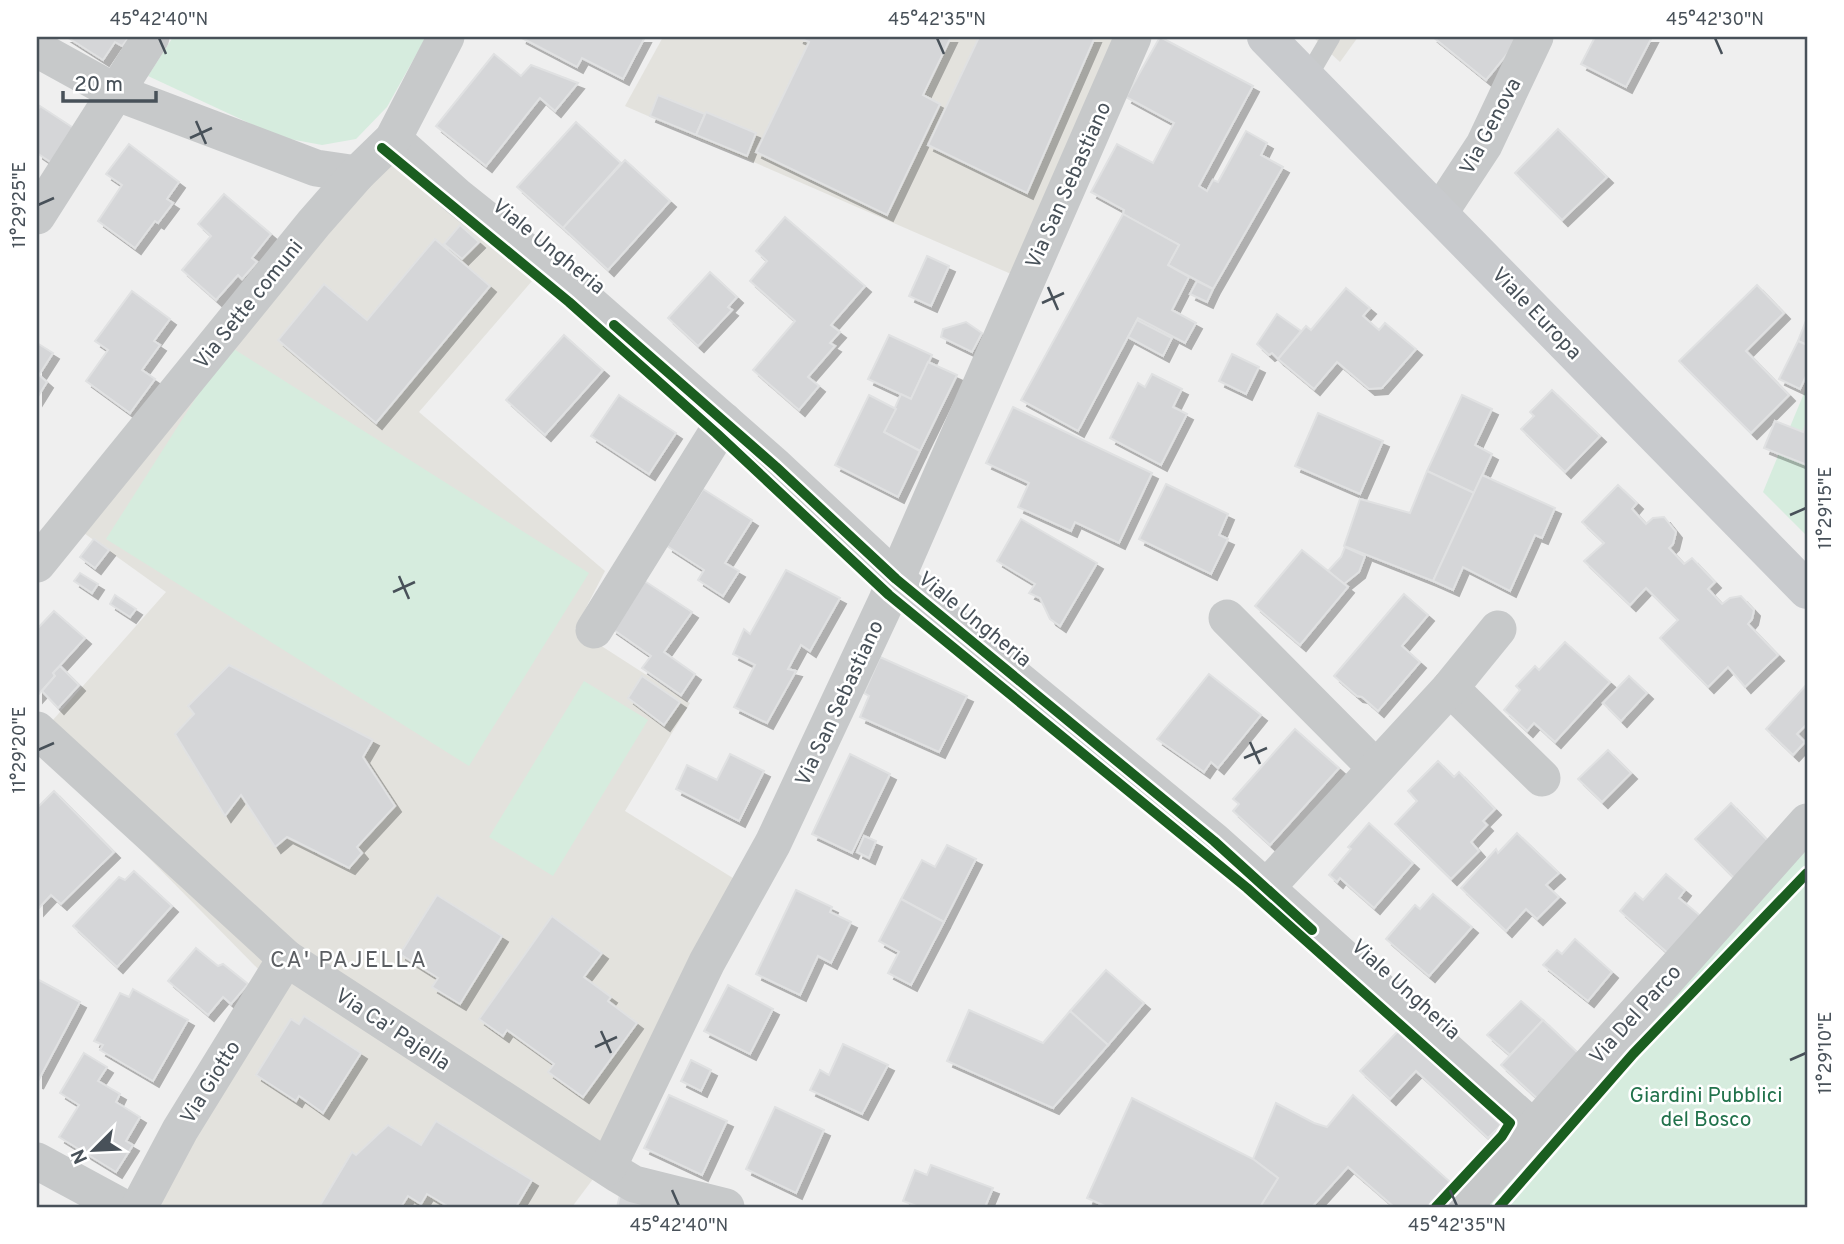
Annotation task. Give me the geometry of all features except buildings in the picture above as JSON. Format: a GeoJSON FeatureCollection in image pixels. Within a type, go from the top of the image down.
{"type":"FeatureCollection","features":[{"type":"Feature","properties":{"kind":"street"},"geometry":{"type":"LineString","coordinates":[[37,216],[151,37]]}},
{"type":"Feature","properties":{"kind":"street","name":"Via Sette comuni"},"geometry":{"type":"LineString","coordinates":[[37,564],[311,227],[357,174],[393,139],[446,37]]}},
{"type":"Feature","properties":{"kind":"street","name":"Via San Sebastiano"},"geometry":{"type":"LineString","coordinates":[[608,1167],[707,962],[773,844],[896,579],[1133,37]]}},
{"type":"Feature","properties":{"kind":"street","name":"Viale Europa"},"geometry":{"type":"LineString","coordinates":[[1266,37],[1807,590]]}},
{"type":"Feature","properties":{"kind":"street","name":"Via Genova"},"geometry":{"type":"LineString","coordinates":[[1440,212],[1484,145],[1535,37]]}},
{"type":"Feature","properties":{"kind":"street"},"geometry":{"type":"LineString","coordinates":[[37,49],[115,92],[316,168],[357,174]]}},
{"type":"Feature","properties":{"kind":"street","name":"Viale Ungheria"},"geometry":{"type":"LineString","coordinates":[[393,139],[458,197],[572,288],[724,421],[896,579],[1214,841],[1534,1129]]}},
{"type":"Feature","properties":{"kind":"street"},"geometry":{"type":"LineString","coordinates":[[594,630],[724,421]]}},
{"type":"Feature","properties":{"kind":"street"},"geometry":{"type":"LineString","coordinates":[[1227,618],[1376,768]]}},
{"type":"Feature","properties":{"kind":"street"},"geometry":{"type":"LineString","coordinates":[[1266,888],[1450,688],[1498,629]]}},
{"type":"Feature","properties":{"kind":"street"},"geometry":{"type":"LineString","coordinates":[[1450,688],[1542,778]]}},
{"type":"Feature","properties":{"kind":"street","name":"Via Ca' Pajella"},"geometry":{"type":"LineString","coordinates":[[37,730],[286,958],[582,1153],[634,1184],[726,1207]]}},
{"type":"Feature","properties":{"kind":"street","name":"Via Del Parco"},"geometry":{"type":"LineString","coordinates":[[1463,1207],[1807,822]]}},
{"type":"Feature","properties":{"kind":"street","name":"Via Giotto"},"geometry":{"type":"LineString","coordinates":[[139,1207],[180,1130],[286,958]]}},
{"type":"Feature","properties":{"kind":"street"},"geometry":{"type":"LineString","coordinates":[[37,1161],[122,1207]]}},
{"type":"Feature","properties":{"kind":"lane"},"geometry":{"type":"LineString","coordinates":[[1307,78],[1332,37]]}},
{"type":"Feature","properties":{"kind":"shaded area"},"geometry":{"type":"Polygon","coordinates":[[[663,37],[1150,37],[1043,288],[625,106],[663,37]]]}},
{"type":"Feature","properties":{"kind":"shaded area"},"geometry":{"type":"Polygon","coordinates":[[[1313,37],[1358,37],[1340,62],[1313,37]]]}},
{"type":"Feature","properties":{"kind":"shaded area"},"geometry":{"type":"Polygon","coordinates":[[[408,157],[532,281],[419,412],[605,571],[575,629],[690,703],[625,811],[757,893],[602,1167],[572,1207],[127,1207],[262,973],[37,744],[37,738],[166,592],[70,523],[357,174],[408,157]]]}},
{"type":"Feature","properties":{"kind":"green space"},"geometry":{"type":"Polygon","coordinates":[[[173,37],[426,37],[387,107],[356,139],[322,145],[279,137],[148,76],[173,37]]]}},
{"type":"Feature","properties":{"kind":"green space"},"geometry":{"type":"Polygon","coordinates":[[[229,346],[589,573],[469,766],[106,539],[229,346]]]}},
{"type":"Feature","properties":{"kind":"green space"},"geometry":{"type":"Polygon","coordinates":[[[1807,386],[1807,536],[1763,492],[1807,386]]]}},
{"type":"Feature","properties":{"kind":"green space"},"geometry":{"type":"Polygon","coordinates":[[[584,681],[648,720],[553,876],[489,837],[584,681]]]}},
{"type":"Feature","properties":{"kind":"green space","name":"Giardini Pubblici del Bosco"},"geometry":{"type":"Polygon","coordinates":[[[1807,848],[1807,1207],[1485,1207],[1807,848]]]}},
{"type":"Feature","properties":{"kind":"cycle path"},"geometry":{"type":"LineString","coordinates":[[382,148],[569,302],[716,433],[889,595],[1247,888],[1510,1123],[1502,1136],[1436,1207]]}},
{"type":"Feature","properties":{"kind":"cycle path"},"geometry":{"type":"LineString","coordinates":[[614,325],[776,467],[896,579],[1214,841],[1312,930]]}},
{"type":"Feature","properties":{"kind":"cycle path"},"geometry":{"type":"LineString","coordinates":[[1499,1207],[1633,1054],[1807,873]]}},
{"type":"Feature","properties":{"kind":"district","name":"CA' PAJELLA"},"geometry":{"type":"Point","coordinates":[349,959]}}]}
